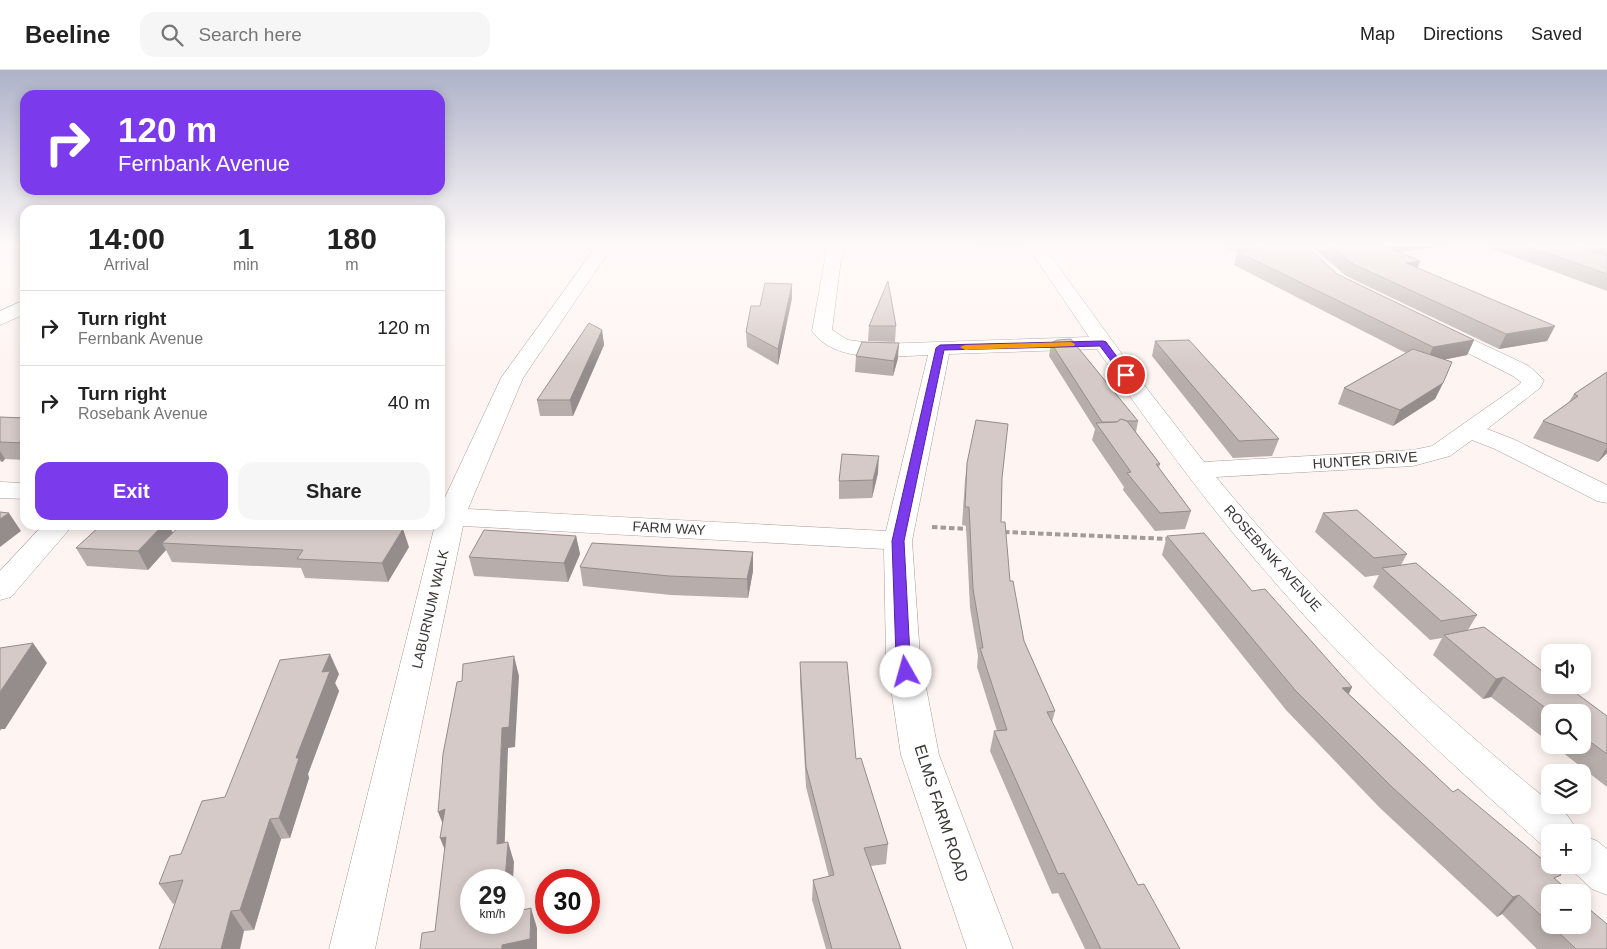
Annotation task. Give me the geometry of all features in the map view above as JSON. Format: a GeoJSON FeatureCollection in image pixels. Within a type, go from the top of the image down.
{"type":"FeatureCollection","features":[{"type":"Feature","properties":{"kind":"street","name":"LABURNUM WALK"},"geometry":{"type":"LineString","coordinates":[[446,516],[512,378],[577,285]]}},
{"type":"Feature","properties":{"kind":"street"},"geometry":{"type":"LineString","coordinates":[[829,285],[822,331],[831,340],[848,347],[878,350],[1103,343]]}},
{"type":"Feature","properties":{"kind":"street","name":"ROSEBANK AVENUE"},"geometry":{"type":"LineString","coordinates":[[1063,285],[1196,470],[1255,542],[1370,665],[1468,758],[1547,824]]}},
{"type":"Feature","properties":{"kind":"street"},"geometry":{"type":"LineString","coordinates":[[0,319],[20,309]]}},
{"type":"Feature","properties":{"kind":"street","name":"HUNTER DRIVE"},"geometry":{"type":"LineString","coordinates":[[1196,470],[1413,458],[1441,451],[1529,388],[1533,380],[1521,370],[1419,321]]}},
{"type":"Feature","properties":{"kind":"street","name":"ELMS FARM ROAD"},"geometry":{"type":"LineString","coordinates":[[940,348],[900,533],[903,656],[920,754],[951,846],[990,949]]}},
{"type":"Feature","properties":{"kind":"street"},"geometry":{"type":"LineString","coordinates":[[1470,431],[1504,444],[1607,495]]}},
{"type":"Feature","properties":{"kind":"street"},"geometry":{"type":"LineString","coordinates":[[0,490],[20,491]]}},
{"type":"Feature","properties":{"kind":"street","name":"FARM WAY"},"geometry":{"type":"LineString","coordinates":[[446,516],[900,533]]}},
{"type":"Feature","properties":{"kind":"street"},"geometry":{"type":"LineString","coordinates":[[0,590],[54,530]]}},
{"type":"Feature","properties":{"kind":"street","name":"LABURNUM WALK"},"geometry":{"type":"LineString","coordinates":[[352,949],[443,530]]}},
{"type":"Feature","properties":{"kind":"street"},"geometry":{"type":"LineString","coordinates":[[1591,862],[1607,875]]}},
{"type":"Feature","properties":{"kind":"path"},"geometry":{"type":"LineString","coordinates":[[900,533],[980,530]]}},
{"type":"Feature","properties":{"kind":"path"},"geometry":{"type":"LineString","coordinates":[[999,531],[1078,537],[1176,539]]}},
{"type":"Feature","properties":{"kind":"building"},"geometry":{"type":"Polygon","coordinates":[[[765,285],[792,285],[778,349],[746,332],[751,306],[760,306],[765,285]]]}},
{"type":"Feature","properties":{"kind":"building"},"geometry":{"type":"Polygon","coordinates":[[[886,285],[889,285],[896,326],[869,326],[886,285]]]}},
{"type":"Feature","properties":{"kind":"building"},"geometry":{"type":"Polygon","coordinates":[[[1306,285],[1360,285],[1474,340],[1433,347],[1306,285]]]}},
{"type":"Feature","properties":{"kind":"building"},"geometry":{"type":"Polygon","coordinates":[[[1399,285],[1458,285],[1555,326],[1506,334],[1399,285]]]}},
{"type":"Feature","properties":{"kind":"building"},"geometry":{"type":"Polygon","coordinates":[[[589,323],[602,330],[570,400],[537,400],[589,323]]]}},
{"type":"Feature","properties":{"kind":"building"},"geometry":{"type":"Polygon","coordinates":[[[1071,339],[1138,421],[1121,419],[1117,422],[1102,422],[1051,343],[1057,340],[1071,339]]]}},
{"type":"Feature","properties":{"kind":"building"},"geometry":{"type":"Polygon","coordinates":[[[1189,340],[1279,439],[1239,441],[1155,341],[1189,340]]]}},
{"type":"Feature","properties":{"kind":"building"},"geometry":{"type":"Polygon","coordinates":[[[862,342],[899,343],[894,361],[856,356],[862,342]]]}},
{"type":"Feature","properties":{"kind":"building"},"geometry":{"type":"Polygon","coordinates":[[[1413,349],[1452,362],[1443,383],[1400,410],[1344,388],[1413,349]]]}},
{"type":"Feature","properties":{"kind":"building"},"geometry":{"type":"Polygon","coordinates":[[[1607,372],[1607,444],[1543,421],[1578,396],[1574,394],[1607,372]]]}},
{"type":"Feature","properties":{"kind":"building"},"geometry":{"type":"Polygon","coordinates":[[[0,417],[20,418],[20,443],[0,442],[0,417]]]}},
{"type":"Feature","properties":{"kind":"building"},"geometry":{"type":"Polygon","coordinates":[[[1121,419],[1127,421],[1160,464],[1156,464],[1191,511],[1160,513],[1127,473],[1131,472],[1096,423],[1117,422],[1121,419]]]}},
{"type":"Feature","properties":{"kind":"building"},"geometry":{"type":"Polygon","coordinates":[[[976,420],[1008,424],[1002,478],[1001,522],[1005,522],[1010,581],[1013,581],[1024,641],[1055,711],[1047,712],[1138,885],[1144,884],[1180,949],[1101,949],[1064,873],[1058,874],[994,731],[1007,730],[980,648],[983,648],[973,589],[969,507],[965,507],[967,463],[976,420]]]}},
{"type":"Feature","properties":{"kind":"building"},"geometry":{"type":"Polygon","coordinates":[[[842,454],[879,456],[873,480],[839,481],[842,454]]]}},
{"type":"Feature","properties":{"kind":"building"},"geometry":{"type":"Polygon","coordinates":[[[1357,510],[1407,554],[1374,558],[1323,513],[1357,510]]]}},
{"type":"Feature","properties":{"kind":"building"},"geometry":{"type":"Polygon","coordinates":[[[0,512],[9,513],[0,519],[0,512]]]}},
{"type":"Feature","properties":{"kind":"building"},"geometry":{"type":"Polygon","coordinates":[[[96,530],[158,530],[138,551],[76,548],[96,530]]]}},
{"type":"Feature","properties":{"kind":"building"},"geometry":{"type":"Polygon","coordinates":[[[176,530],[402,530],[382,563],[297,559],[303,550],[162,543],[176,530]]]}},
{"type":"Feature","properties":{"kind":"building"},"geometry":{"type":"Polygon","coordinates":[[[484,530],[576,536],[564,563],[469,557],[484,530]]]}},
{"type":"Feature","properties":{"kind":"building"},"geometry":{"type":"Polygon","coordinates":[[[1204,533],[1252,591],[1265,589],[1352,687],[1342,688],[1453,792],[1458,789],[1541,858],[1541,874],[1561,875],[1554,878],[1561,884],[1541,884],[1541,916],[1519,895],[1513,897],[1393,788],[1295,690],[1167,536],[1204,533]]]}},
{"type":"Feature","properties":{"kind":"building"},"geometry":{"type":"Polygon","coordinates":[[[592,543],[753,552],[747,579],[669,576],[580,567],[592,543]]]}},
{"type":"Feature","properties":{"kind":"building"},"geometry":{"type":"Polygon","coordinates":[[[1416,563],[1477,615],[1441,621],[1382,568],[1416,563]]]}},
{"type":"Feature","properties":{"kind":"building"},"geometry":{"type":"Polygon","coordinates":[[[1484,627],[1541,670],[1541,694],[1577,694],[1591,704],[1541,705],[1504,677],[1496,679],[1444,635],[1484,627]]]}},
{"type":"Feature","properties":{"kind":"building"},"geometry":{"type":"Polygon","coordinates":[[[33,643],[0,692],[0,648],[33,643]]]}},
{"type":"Feature","properties":{"kind":"building"},"geometry":{"type":"Polygon","coordinates":[[[330,654],[322,672],[330,671],[296,758],[299,758],[279,818],[270,819],[240,910],[231,911],[221,949],[159,949],[183,880],[159,884],[170,856],[181,854],[202,801],[225,797],[280,660],[330,654]]]}},
{"type":"Feature","properties":{"kind":"building"},"geometry":{"type":"Polygon","coordinates":[[[514,656],[509,727],[502,728],[497,844],[508,842],[506,869],[460,869],[460,934],[525,934],[525,909],[531,908],[530,939],[502,945],[502,949],[420,949],[422,933],[435,931],[446,837],[440,838],[445,809],[438,812],[443,754],[457,682],[462,681],[463,664],[514,656]]]}},
{"type":"Feature","properties":{"kind":"building"},"geometry":{"type":"Polygon","coordinates":[[[800,662],[847,662],[856,759],[861,758],[888,844],[864,848],[901,949],[832,949],[813,880],[834,875],[806,767],[800,662]]]}},
{"type":"Feature","properties":{"kind":"building"},"geometry":{"type":"Polygon","coordinates":[[[1591,704],[1607,716],[1607,754],[1591,742],[1591,704]]]}},
{"type":"Feature","properties":{"kind":"building"},"geometry":{"type":"Polygon","coordinates":[[[1591,911],[1607,924],[1607,949],[1576,949],[1560,934],[1591,934],[1591,911]]]}},
{"type":"Feature","properties":{"kind":"slow traffic"},"geometry":{"type":"LineString","coordinates":[[965,347],[1071,344]]}},
{"type":"Feature","properties":{"kind":"route"},"geometry":{"type":"LineString","coordinates":[[906,672],[903,656],[898,541],[940,348],[1103,343],[1126,375]]}}]}
